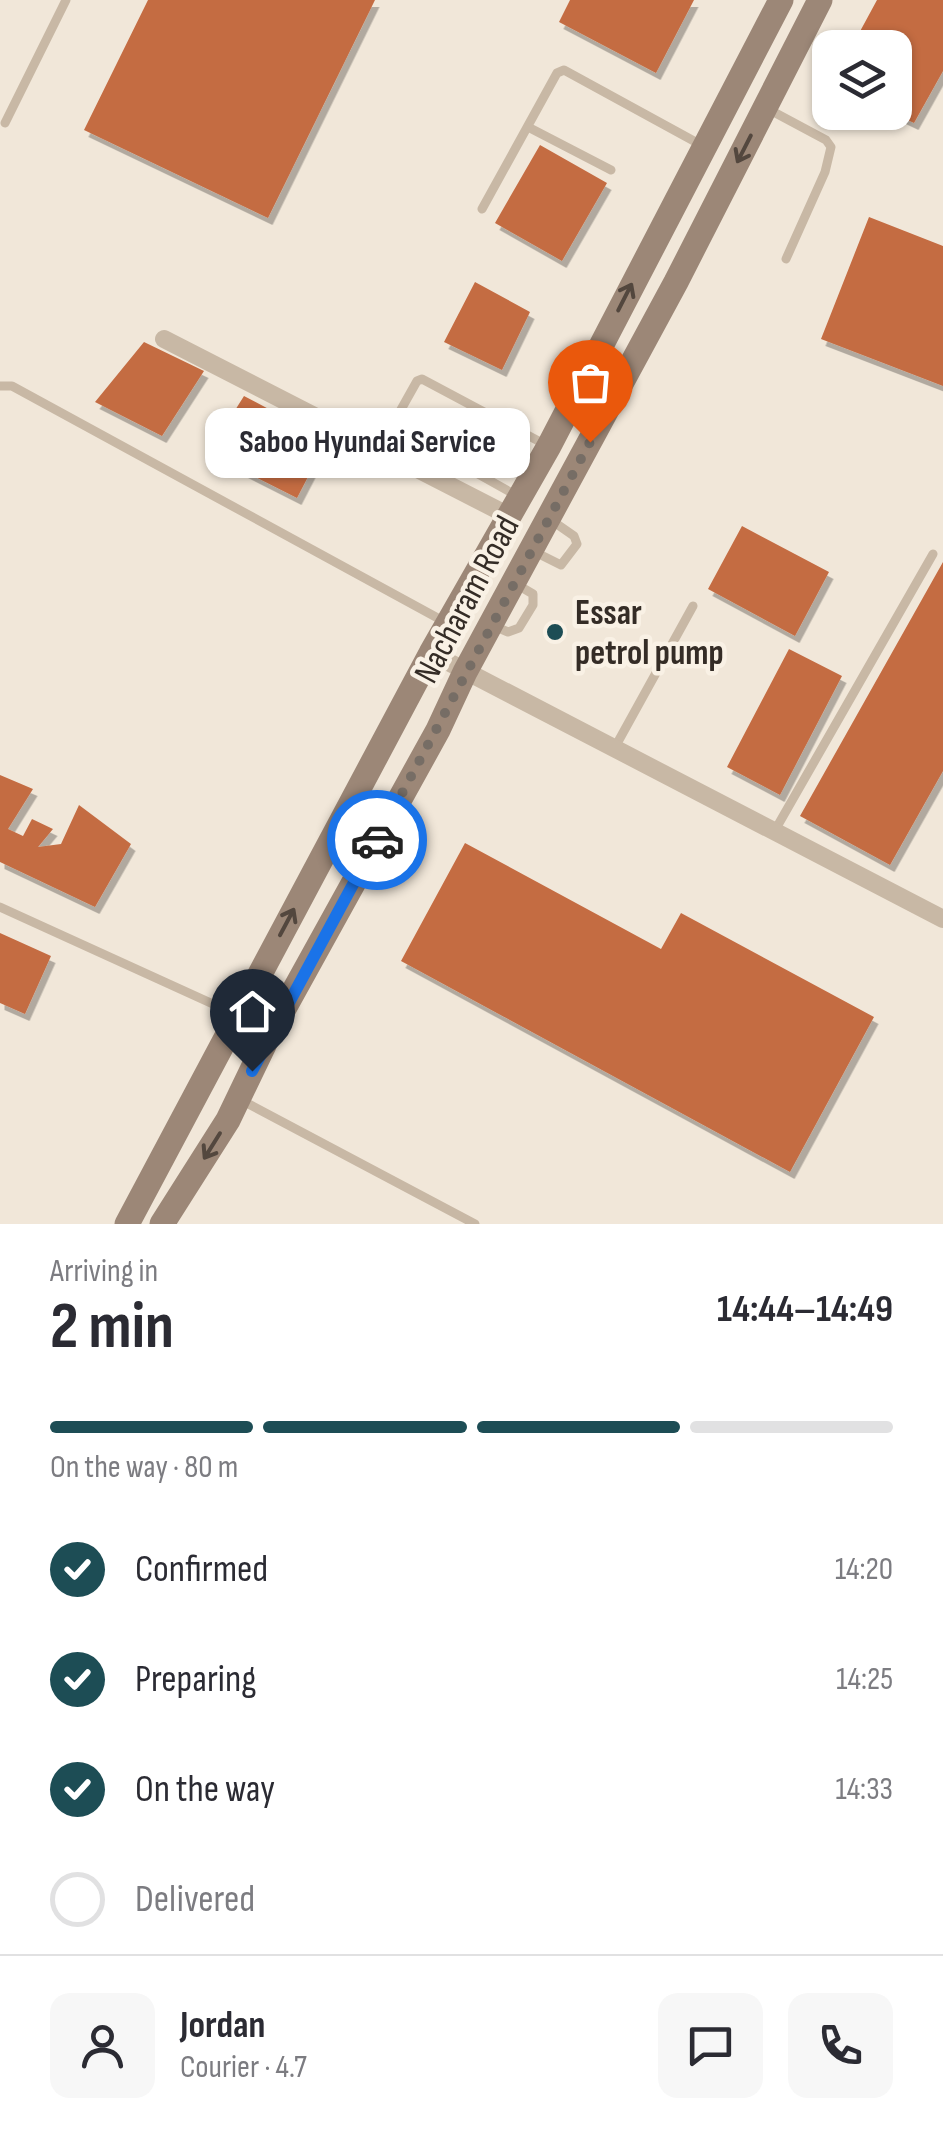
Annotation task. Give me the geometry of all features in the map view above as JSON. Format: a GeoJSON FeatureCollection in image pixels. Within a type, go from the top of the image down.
{"type":"FeatureCollection","features":[{"type":"Feature","properties":{"kind":"main road","name":"Nacharam Road"},"geometry":{"type":"LineString","coordinates":[[126,1224],[447,623],[516,508],[780,0]]}},
{"type":"Feature","properties":{"kind":"main road","name":"Nacharam Road"},"geometry":{"type":"LineString","coordinates":[[162,1224],[238,1099],[274,1026],[438,730],[465,672],[676,282],[820,0]]}},
{"type":"Feature","properties":{"kind":"street"},"geometry":{"type":"LineString","coordinates":[[164,339],[516,508]]}},
{"type":"Feature","properties":{"kind":"street"},"geometry":{"type":"LineString","coordinates":[[431,654],[943,918]]}},
{"type":"Feature","properties":{"kind":"lane"},"geometry":{"type":"LineString","coordinates":[[5,123],[66,0]]}},
{"type":"Feature","properties":{"kind":"lane"},"geometry":{"type":"LineString","coordinates":[[482,209],[557,73],[564,70],[702,146]]}},
{"type":"Feature","properties":{"kind":"lane"},"geometry":{"type":"LineString","coordinates":[[766,107],[832,147],[825,172],[786,259]]}},
{"type":"Feature","properties":{"kind":"lane"},"geometry":{"type":"LineString","coordinates":[[528,127],[611,170]]}},
{"type":"Feature","properties":{"kind":"lane"},"geometry":{"type":"LineString","coordinates":[[516,508],[398,430],[394,422],[417,381],[422,379],[549,446]]}},
{"type":"Feature","properties":{"kind":"lane"},"geometry":{"type":"LineString","coordinates":[[0,386],[12,386],[447,623]]}},
{"type":"Feature","properties":{"kind":"lane"},"geometry":{"type":"LineString","coordinates":[[531,550],[562,566],[571,554],[576,544],[574,536],[548,519]]}},
{"type":"Feature","properties":{"kind":"lane"},"geometry":{"type":"LineString","coordinates":[[774,832],[933,554]]}},
{"type":"Feature","properties":{"kind":"lane"},"geometry":{"type":"LineString","coordinates":[[614,749],[693,606]]}},
{"type":"Feature","properties":{"kind":"lane"},"geometry":{"type":"LineString","coordinates":[[0,907],[237,1015]]}},
{"type":"Feature","properties":{"kind":"lane"},"geometry":{"type":"LineString","coordinates":[[238,1099],[476,1224]]}},
{"type":"Feature","properties":{"kind":"building"},"geometry":{"type":"Polygon","coordinates":[[[148,0],[375,0],[268,218],[84,130],[148,0]]]}},
{"type":"Feature","properties":{"kind":"building"},"geometry":{"type":"Polygon","coordinates":[[[570,0],[694,0],[656,73],[559,22],[570,0]]]}},
{"type":"Feature","properties":{"kind":"building"},"geometry":{"type":"Polygon","coordinates":[[[877,0],[943,0],[943,71],[914,123],[912,30],[861,30],[877,0]]]}},
{"type":"Feature","properties":{"kind":"building"},"geometry":{"type":"Polygon","coordinates":[[[540,145],[607,183],[562,261],[495,223],[540,145]]]}},
{"type":"Feature","properties":{"kind":"building"},"geometry":{"type":"Polygon","coordinates":[[[869,217],[943,246],[943,386],[821,339],[869,217]]]}},
{"type":"Feature","properties":{"kind":"building"},"geometry":{"type":"Polygon","coordinates":[[[475,282],[530,312],[502,370],[444,342],[475,282]]]}},
{"type":"Feature","properties":{"kind":"building"},"geometry":{"type":"Polygon","coordinates":[[[144,342],[204,371],[162,436],[95,402],[144,342]]]}},
{"type":"Feature","properties":{"kind":"building"},"geometry":{"type":"Polygon","coordinates":[[[244,396],[327,440],[297,498],[208,453],[244,396]]]}},
{"type":"Feature","properties":{"kind":"building"},"geometry":{"type":"Polygon","coordinates":[[[742,526],[829,572],[795,636],[708,589],[742,526]]]}},
{"type":"Feature","properties":{"kind":"building"},"geometry":{"type":"Polygon","coordinates":[[[943,562],[943,771],[890,865],[800,816],[943,562]]]}},
{"type":"Feature","properties":{"kind":"building"},"geometry":{"type":"Polygon","coordinates":[[[789,649],[842,676],[780,795],[727,767],[789,649]]]}},
{"type":"Feature","properties":{"kind":"building"},"geometry":{"type":"Polygon","coordinates":[[[0,775],[33,789],[8,829],[23,836],[32,819],[53,829],[38,847],[61,844],[79,805],[131,844],[95,907],[0,862],[0,775]]]}},
{"type":"Feature","properties":{"kind":"building"},"geometry":{"type":"Polygon","coordinates":[[[465,843],[661,949],[681,913],[874,1017],[790,1172],[401,961],[465,843]]]}},
{"type":"Feature","properties":{"kind":"building"},"geometry":{"type":"Polygon","coordinates":[[[0,933],[51,956],[25,1014],[0,1003],[0,933]]]}},
{"type":"Feature","properties":{"kind":"way so far"},"geometry":{"type":"LineString","coordinates":[[377,840],[590,442]]}},
{"type":"Feature","properties":{"kind":"place","name":"Saboo Hyundai Service"},"geometry":{"type":"Point","coordinates":[590,442]}},
{"type":"Feature","properties":{"kind":"place","name":"Essar petrol pump"},"geometry":{"type":"Point","coordinates":[555,632]}},
{"type":"Feature","properties":{"kind":"route"},"geometry":{"type":"LineString","coordinates":[[252,1071],[377,840]]}}]}
